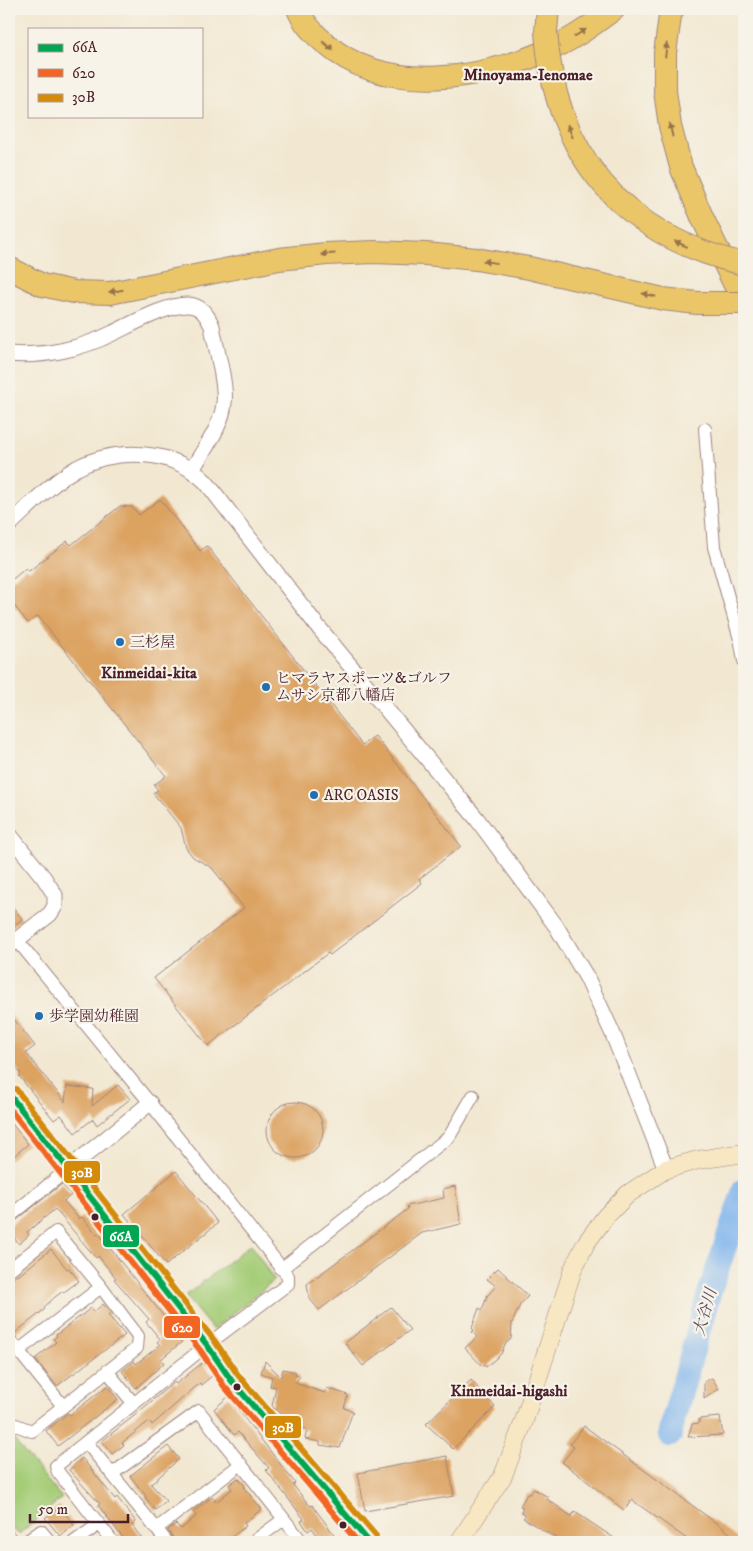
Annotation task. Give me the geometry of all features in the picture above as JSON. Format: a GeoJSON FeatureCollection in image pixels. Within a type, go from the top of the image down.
{"type":"FeatureCollection","features":[{"type":"Feature","properties":{"kind":"highway"},"geometry":{"type":"LineString","coordinates":[[298,9],[322,42],[349,61],[385,73],[425,78],[473,73],[523,60],[554,48],[614,9]]}},
{"type":"Feature","properties":{"kind":"highway"},"geometry":{"type":"LineString","coordinates":[[548,9],[546,31],[548,60],[561,110],[574,140],[604,185],[626,208],[649,226],[668,237],[734,264]]}},
{"type":"Feature","properties":{"kind":"highway"},"geometry":{"type":"LineString","coordinates":[[9,268],[42,285],[74,292],[110,292],[279,259],[326,254],[374,252],[426,254],[476,259],[529,268],[663,298],[697,303],[744,304],[734,264],[681,167],[670,126],[665,91],[665,53],[670,16],[673,9]]}},
{"type":"Feature","properties":{"kind":"main road"},"geometry":{"type":"LineString","coordinates":[[459,1542],[502,1476],[524,1421],[573,1269],[586,1243],[606,1216],[628,1194],[666,1169],[743,1150]]}},
{"type":"Feature","properties":{"kind":"street"},"geometry":{"type":"LineString","coordinates":[[9,354],[38,354],[62,351],[95,341],[149,316],[172,309],[186,305],[202,310],[212,326],[224,390],[224,403],[219,422],[192,470]]}},
{"type":"Feature","properties":{"kind":"street"},"geometry":{"type":"LineString","coordinates":[[705,429],[714,547],[741,643],[744,661]]}},
{"type":"Feature","properties":{"kind":"street"},"geometry":{"type":"LineString","coordinates":[[9,525],[66,475],[78,468],[109,457],[143,455],[172,461],[192,470],[206,482],[318,628],[477,819],[556,926],[587,978],[612,1032],[666,1169]]}},
{"type":"Feature","properties":{"kind":"street"},"geometry":{"type":"LineString","coordinates":[[9,834],[44,878],[55,896],[55,906],[50,914],[13,943],[150,1103],[288,1276],[288,1284],[207,1345],[56,1466],[58,1472],[113,1542]]}},
{"type":"Feature","properties":{"kind":"street"},"geometry":{"type":"LineString","coordinates":[[9,1094],[67,1170],[207,1345],[231,1380],[369,1542]]}},
{"type":"Feature","properties":{"kind":"street"},"geometry":{"type":"LineString","coordinates":[[281,1269],[449,1137],[473,1096]]}},
{"type":"Feature","properties":{"kind":"street"},"geometry":{"type":"LineString","coordinates":[[9,1217],[150,1103]]}},
{"type":"Feature","properties":{"kind":"street"},"geometry":{"type":"LineString","coordinates":[[9,1270],[56,1232],[138,1336],[137,1348],[32,1430],[13,1424],[9,1425]]}},
{"type":"Feature","properties":{"kind":"street"},"geometry":{"type":"LineString","coordinates":[[18,1351],[101,1287]]}},
{"type":"Feature","properties":{"kind":"street"},"geometry":{"type":"LineString","coordinates":[[9,1339],[63,1406]]}},
{"type":"Feature","properties":{"kind":"street"},"geometry":{"type":"LineString","coordinates":[[107,1372],[134,1404]]}},
{"type":"Feature","properties":{"kind":"street"},"geometry":{"type":"LineString","coordinates":[[112,1474],[199,1410],[302,1542]]}},
{"type":"Feature","properties":{"kind":"street"},"geometry":{"type":"LineString","coordinates":[[86,1442],[167,1542]]}},
{"type":"Feature","properties":{"kind":"street"},"geometry":{"type":"LineString","coordinates":[[156,1529],[241,1464]]}},
{"type":"Feature","properties":{"kind":"street"},"geometry":{"type":"LineString","coordinates":[[253,1542],[284,1519]]}},
{"type":"Feature","properties":{"kind":"street"},"geometry":{"type":"LineString","coordinates":[[74,1542],[99,1524]]}},
{"type":"Feature","properties":{"kind":"street"},"geometry":{"type":"LineString","coordinates":[[26,1542],[41,1531],[50,1542]]}},
{"type":"Feature","properties":{"kind":"street"},"geometry":{"type":"LineString","coordinates":[[9,1537],[13,1542]]}},
{"type":"Feature","properties":{"kind":"green space"},"geometry":{"type":"Polygon","coordinates":[[[251,1244],[274,1280],[213,1330],[185,1296],[251,1244]]]}},
{"type":"Feature","properties":{"kind":"green space"},"geometry":{"type":"Polygon","coordinates":[[[9,1434],[62,1498],[19,1534],[9,1527],[9,1434]]]}},
{"type":"Feature","properties":{"kind":"building"},"geometry":{"type":"Polygon","coordinates":[[[160,499],[200,551],[207,546],[362,745],[375,736],[461,846],[419,879],[422,883],[330,955],[328,953],[208,1046],[154,978],[244,908],[212,868],[193,857],[186,848],[181,828],[153,793],[158,790],[154,785],[166,776],[38,616],[28,623],[9,599],[9,582],[26,568],[29,571],[67,541],[71,545],[120,506],[132,507],[139,515],[160,499]]]}},
{"type":"Feature","properties":{"kind":"building"},"geometry":{"type":"Polygon","coordinates":[[[9,902],[22,919],[9,930],[9,902]]]}},
{"type":"Feature","properties":{"kind":"building"},"geometry":{"type":"Polygon","coordinates":[[[9,1013],[35,1046],[26,1053],[65,1102],[67,1086],[93,1089],[92,1106],[118,1085],[130,1099],[97,1125],[93,1119],[75,1133],[61,1115],[54,1120],[19,1076],[21,1074],[9,1059],[9,1013]]]}},
{"type":"Feature","properties":{"kind":"building"},"geometry":{"type":"Polygon","coordinates":[[[290,1102],[300,1102],[315,1110],[321,1119],[323,1130],[321,1141],[315,1150],[300,1158],[290,1158],[279,1153],[272,1146],[267,1135],[267,1125],[272,1114],[279,1107],[290,1102]]]}},
{"type":"Feature","properties":{"kind":"building"},"geometry":{"type":"Polygon","coordinates":[[[9,1120],[28,1144],[9,1160],[9,1120]]]}},
{"type":"Feature","properties":{"kind":"building"},"geometry":{"type":"Polygon","coordinates":[[[176,1171],[218,1223],[166,1265],[124,1214],[176,1171]]]}},
{"type":"Feature","properties":{"kind":"building"},"geometry":{"type":"Polygon","coordinates":[[[62,1184],[71,1195],[64,1201],[79,1219],[82,1217],[97,1235],[99,1234],[183,1341],[161,1359],[164,1363],[136,1388],[122,1371],[134,1361],[136,1364],[160,1345],[157,1342],[160,1339],[146,1322],[149,1319],[114,1279],[116,1278],[98,1256],[96,1258],[55,1209],[27,1232],[29,1235],[19,1244],[14,1238],[9,1242],[9,1226],[62,1184]]]}},
{"type":"Feature","properties":{"kind":"building"},"geometry":{"type":"Polygon","coordinates":[[[455,1186],[461,1224],[422,1233],[319,1310],[309,1298],[307,1284],[408,1209],[407,1206],[444,1198],[443,1189],[455,1186]]]}},
{"type":"Feature","properties":{"kind":"building"},"geometry":{"type":"Polygon","coordinates":[[[51,1249],[79,1281],[55,1297],[44,1307],[45,1309],[15,1333],[9,1325],[9,1281],[51,1249]]]}},
{"type":"Feature","properties":{"kind":"building"},"geometry":{"type":"Polygon","coordinates":[[[498,1268],[528,1296],[520,1305],[512,1323],[511,1339],[505,1344],[501,1354],[486,1367],[484,1364],[482,1366],[465,1348],[477,1337],[472,1332],[474,1331],[472,1328],[479,1308],[482,1310],[487,1296],[496,1286],[487,1279],[498,1268]]]}},
{"type":"Feature","properties":{"kind":"building"},"geometry":{"type":"Polygon","coordinates":[[[103,1304],[110,1313],[108,1315],[125,1335],[57,1386],[35,1359],[56,1342],[53,1339],[56,1335],[91,1308],[94,1312],[103,1304]]]}},
{"type":"Feature","properties":{"kind":"building"},"geometry":{"type":"Polygon","coordinates":[[[391,1307],[410,1330],[363,1366],[345,1343],[391,1307]]]}},
{"type":"Feature","properties":{"kind":"building"},"geometry":{"type":"Polygon","coordinates":[[[265,1361],[281,1377],[283,1369],[296,1372],[295,1375],[300,1376],[295,1383],[325,1393],[327,1388],[348,1395],[344,1408],[353,1411],[340,1448],[320,1445],[320,1442],[305,1439],[307,1430],[293,1424],[293,1418],[280,1414],[272,1406],[276,1387],[270,1386],[272,1377],[261,1373],[265,1361]]]}},
{"type":"Feature","properties":{"kind":"building"},"geometry":{"type":"Polygon","coordinates":[[[202,1363],[213,1375],[201,1385],[200,1383],[152,1425],[149,1421],[122,1443],[124,1445],[112,1454],[102,1441],[174,1382],[176,1384],[202,1363]]]}},
{"type":"Feature","properties":{"kind":"building"},"geometry":{"type":"Polygon","coordinates":[[[712,1378],[719,1389],[704,1399],[704,1382],[712,1378]]]}},
{"type":"Feature","properties":{"kind":"building"},"geometry":{"type":"Polygon","coordinates":[[[471,1380],[495,1407],[453,1449],[426,1424],[471,1380]]]}},
{"type":"Feature","properties":{"kind":"building"},"geometry":{"type":"Polygon","coordinates":[[[107,1386],[118,1399],[58,1446],[46,1431],[107,1386]]]}},
{"type":"Feature","properties":{"kind":"building"},"geometry":{"type":"Polygon","coordinates":[[[228,1397],[295,1483],[293,1485],[310,1506],[312,1505],[336,1537],[330,1542],[322,1542],[312,1528],[308,1531],[301,1521],[304,1519],[266,1470],[269,1468],[238,1432],[234,1435],[214,1409],[228,1397]]]}},
{"type":"Feature","properties":{"kind":"building"},"geometry":{"type":"Polygon","coordinates":[[[720,1417],[723,1435],[688,1437],[692,1424],[699,1423],[699,1419],[720,1417]]]}},
{"type":"Feature","properties":{"kind":"building"},"geometry":{"type":"Polygon","coordinates":[[[584,1426],[742,1542],[691,1542],[632,1500],[624,1510],[562,1462],[574,1447],[570,1444],[584,1426]]]}},
{"type":"Feature","properties":{"kind":"building"},"geometry":{"type":"Polygon","coordinates":[[[168,1446],[179,1459],[151,1484],[166,1501],[155,1510],[130,1476],[168,1446]]]}},
{"type":"Feature","properties":{"kind":"building"},"geometry":{"type":"Polygon","coordinates":[[[447,1456],[454,1496],[365,1511],[358,1473],[447,1456]]]}},
{"type":"Feature","properties":{"kind":"building"},"geometry":{"type":"Polygon","coordinates":[[[82,1458],[115,1499],[117,1497],[136,1522],[132,1525],[144,1542],[126,1542],[98,1505],[100,1504],[69,1470],[82,1458]]]}},
{"type":"Feature","properties":{"kind":"building"},"geometry":{"type":"Polygon","coordinates":[[[238,1478],[262,1509],[244,1523],[246,1526],[225,1542],[176,1542],[168,1530],[176,1524],[181,1529],[196,1516],[193,1512],[212,1497],[216,1502],[232,1489],[229,1485],[238,1478]]]}},
{"type":"Feature","properties":{"kind":"building"},"geometry":{"type":"Polygon","coordinates":[[[534,1489],[548,1497],[547,1499],[571,1516],[575,1512],[620,1542],[562,1542],[523,1518],[526,1515],[521,1512],[523,1508],[520,1506],[527,1494],[530,1494],[534,1489]]]}},
{"type":"Feature","properties":{"kind":"building"},"geometry":{"type":"Polygon","coordinates":[[[59,1506],[74,1525],[60,1536],[45,1518],[59,1506]]]}},
{"type":"Feature","properties":{"kind":"waterway","name":"大谷川"},"geometry":{"type":"LineString","coordinates":[[670,1435],[708,1297],[744,1190]]}},
{"type":"Feature","properties":{"kind":"transit line","name":"30B"},"geometry":{"type":"LineString","coordinates":[[16,1089],[214,1340],[238,1375],[376,1536]]}},
{"type":"Feature","properties":{"kind":"transit line","name":"66A"},"geometry":{"type":"LineString","coordinates":[[9,1094],[207,1345],[231,1380],[369,1542]]}},
{"type":"Feature","properties":{"kind":"transit line","name":"620"},"geometry":{"type":"LineString","coordinates":[[9,1108],[200,1350],[224,1386],[358,1542]]}},
{"type":"Feature","properties":{"kind":"place","name":"三杉屋"},"geometry":{"type":"Point","coordinates":[120,642]}},
{"type":"Feature","properties":{"kind":"place","name":"ヒマラヤスポーツ&ゴルフ ムサシ京都八幡店"},"geometry":{"type":"Point","coordinates":[266,687]}},
{"type":"Feature","properties":{"kind":"place","name":"ARC OASIS"},"geometry":{"type":"Point","coordinates":[314,795]}},
{"type":"Feature","properties":{"kind":"place","name":"歩学園幼稚園"},"geometry":{"type":"Point","coordinates":[39,1016]}},
{"type":"Feature","properties":{"kind":"district","name":"Minoyama-Ienomae"},"geometry":{"type":"Point","coordinates":[528,75]}},
{"type":"Feature","properties":{"kind":"district","name":"Kinmeidai-kita"},"geometry":{"type":"Point","coordinates":[149,673]}},
{"type":"Feature","properties":{"kind":"district","name":"Kinmeidai-higashi"},"geometry":{"type":"Point","coordinates":[509,1391]}}]}
